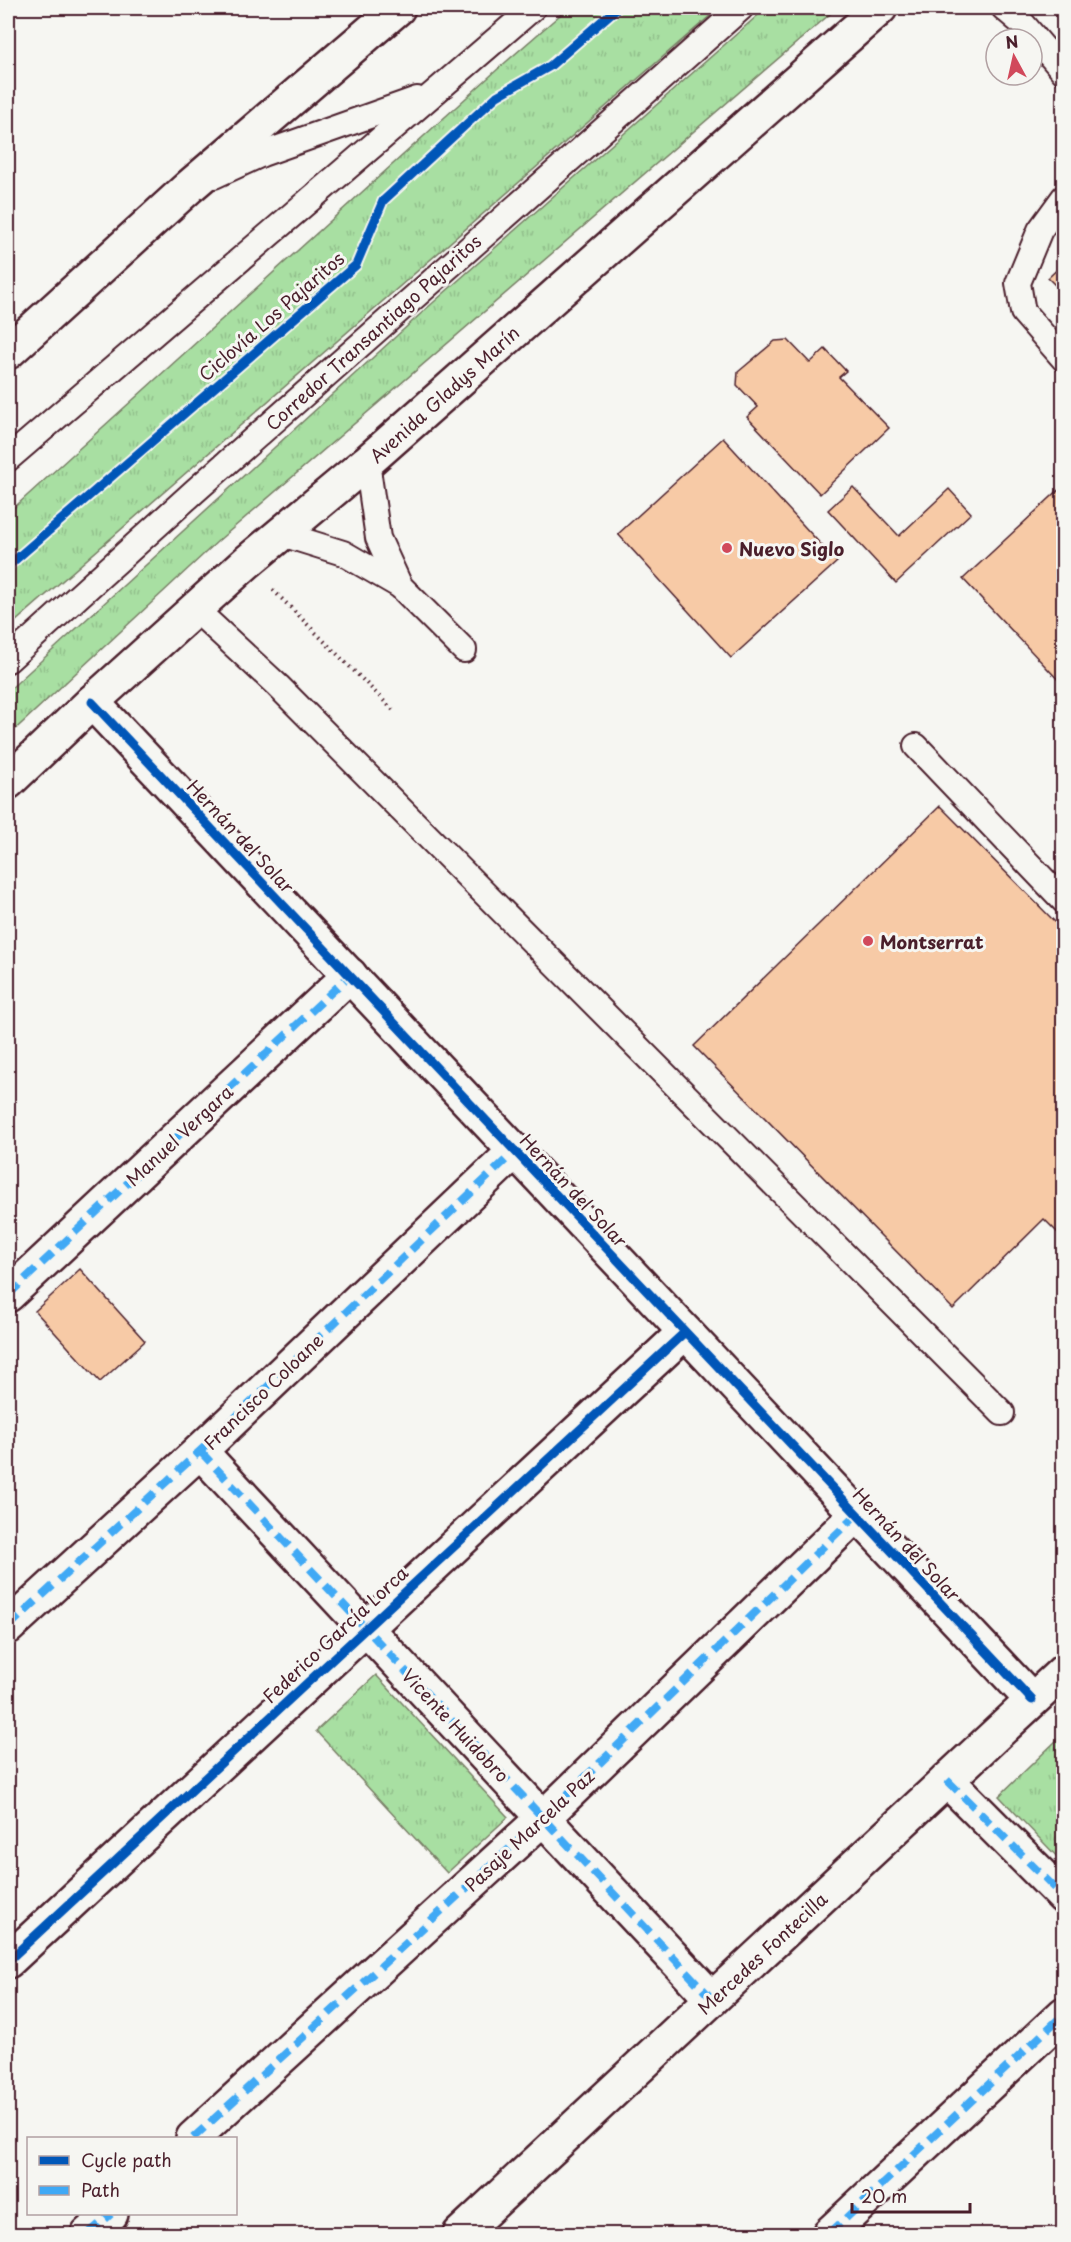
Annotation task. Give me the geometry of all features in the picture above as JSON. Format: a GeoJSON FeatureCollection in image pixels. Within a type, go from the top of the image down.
{"type":"FeatureCollection","features":[{"type":"Feature","properties":{"kind":"street"},"geometry":{"type":"LineString","coordinates":[[8,352],[189,187],[398,8]]}},
{"type":"Feature","properties":{"kind":"street","name":"Avenida Gladys Marín"},"geometry":{"type":"LineString","coordinates":[[8,782],[92,702],[246,563],[367,462],[880,8]]}},
{"type":"Feature","properties":{"kind":"street","name":"Hernán del Solar"},"geometry":{"type":"LineString","coordinates":[[92,702],[1032,1701]]}},
{"type":"Feature","properties":{"kind":"street","name":"Manuel Vergara"},"geometry":{"type":"LineString","coordinates":[[8,1295],[350,975]]}},
{"type":"Feature","properties":{"kind":"street","name":"Francisco Coloane"},"geometry":{"type":"LineString","coordinates":[[8,1628],[200,1451],[515,1151]]}},
{"type":"Feature","properties":{"kind":"street","name":"Federico García Lorca"},"geometry":{"type":"LineString","coordinates":[[8,1961],[685,1332]]}},
{"type":"Feature","properties":{"kind":"street","name":"Vicente Huidobro"},"geometry":{"type":"LineString","coordinates":[[200,1451],[712,2000]]}},
{"type":"Feature","properties":{"kind":"street","name":"Pasaje Marcela Paz"},"geometry":{"type":"LineString","coordinates":[[195,2137],[543,1818],[857,1514]]}},
{"type":"Feature","properties":{"kind":"street","name":"Mercedes Fontecilla"},"geometry":{"type":"LineString","coordinates":[[460,2235],[1064,1671]]}},
{"type":"Feature","properties":{"kind":"street"},"geometry":{"type":"LineString","coordinates":[[947,1780],[1064,1898]]}},
{"type":"Feature","properties":{"kind":"street"},"geometry":{"type":"LineString","coordinates":[[829,2235],[1064,2014]]}},
{"type":"Feature","properties":{"kind":"street"},"geometry":{"type":"LineString","coordinates":[[88,2235],[110,2215]]}},
{"type":"Feature","properties":{"kind":"lane"},"geometry":{"type":"LineString","coordinates":[[8,459],[533,8]]}},
{"type":"Feature","properties":{"kind":"lane","name":"Corredor Transantiago Pajaritos"},"geometry":{"type":"LineString","coordinates":[[8,660],[196,490],[741,8]]}},
{"type":"Feature","properties":{"kind":"lane"},"geometry":{"type":"LineString","coordinates":[[1004,8],[1024,25],[1064,72]]}},
{"type":"Feature","properties":{"kind":"lane"},"geometry":{"type":"LineString","coordinates":[[189,187],[262,154],[431,95]]}},
{"type":"Feature","properties":{"kind":"lane"},"geometry":{"type":"LineString","coordinates":[[1064,197],[1040,230],[1018,283],[1023,312],[1064,359]]}},
{"type":"Feature","properties":{"kind":"lane"},"geometry":{"type":"LineString","coordinates":[[367,462],[378,538],[400,586]]}},
{"type":"Feature","properties":{"kind":"lane"},"geometry":{"type":"LineString","coordinates":[[282,534],[343,553],[400,586],[464,650]]}},
{"type":"Feature","properties":{"kind":"lane"},"geometry":{"type":"LineString","coordinates":[[195,609],[294,702],[1002,1413]]}},
{"type":"Feature","properties":{"kind":"lane"},"geometry":{"type":"LineString","coordinates":[[916,747],[1064,900]]}},
{"type":"Feature","properties":{"kind":"path"},"geometry":{"type":"LineString","coordinates":[[246,563],[395,712]]}},
{"type":"Feature","properties":{"kind":"green space"},"geometry":{"type":"Polygon","coordinates":[[[568,8],[719,8],[8,628],[8,513],[568,8]]]}},
{"type":"Feature","properties":{"kind":"green space"},"geometry":{"type":"Polygon","coordinates":[[[766,8],[837,8],[218,541],[8,736],[8,691],[426,309],[766,8]]]}},
{"type":"Feature","properties":{"kind":"green space"},"geometry":{"type":"Polygon","coordinates":[[[376,1675],[508,1817],[447,1873],[316,1731],[376,1675]]]}},
{"type":"Feature","properties":{"kind":"green space"},"geometry":{"type":"Polygon","coordinates":[[[1058,1739],[1064,1745],[1063,1863],[999,1796],[1058,1739]]]}},
{"type":"Feature","properties":{"kind":"building"},"geometry":{"type":"Polygon","coordinates":[[[1064,263],[1064,294],[1048,278],[1064,263]]]}},
{"type":"Feature","properties":{"kind":"building"},"geometry":{"type":"Polygon","coordinates":[[[788,340],[810,363],[825,349],[846,371],[839,377],[889,428],[820,494],[747,417],[758,407],[737,385],[738,372],[775,341],[788,340]]]}},
{"type":"Feature","properties":{"kind":"building","name":"Nuevo Siglo"},"geometry":{"type":"Polygon","coordinates":[[[723,438],[837,562],[731,658],[618,534],[723,438]]]}},
{"type":"Feature","properties":{"kind":"building"},"geometry":{"type":"Polygon","coordinates":[[[1064,485],[1064,686],[963,579],[1064,485]]]}},
{"type":"Feature","properties":{"kind":"building"},"geometry":{"type":"Polygon","coordinates":[[[853,487],[899,536],[949,489],[971,513],[896,583],[828,510],[853,487]]]}},
{"type":"Feature","properties":{"kind":"building"},"geometry":{"type":"Polygon","coordinates":[[[940,806],[1064,931],[1064,1239],[1044,1219],[953,1309],[694,1046],[940,806]]]}},
{"type":"Feature","properties":{"kind":"building"},"geometry":{"type":"Polygon","coordinates":[[[80,1269],[145,1341],[100,1382],[35,1311],[80,1269]]]}},
{"type":"Feature","properties":{"kind":"marked path"},"geometry":{"type":"LineString","coordinates":[[8,1295],[350,975]]}},
{"type":"Feature","properties":{"kind":"marked path"},"geometry":{"type":"LineString","coordinates":[[8,1627],[200,1451],[515,1151]]}},
{"type":"Feature","properties":{"kind":"marked path"},"geometry":{"type":"LineString","coordinates":[[200,1451],[712,1999]]}},
{"type":"Feature","properties":{"kind":"marked path"},"geometry":{"type":"LineString","coordinates":[[194,2137],[543,1818],[857,1514]]}},
{"type":"Feature","properties":{"kind":"marked path"},"geometry":{"type":"LineString","coordinates":[[947,1780],[1064,1897]]}},
{"type":"Feature","properties":{"kind":"marked path"},"geometry":{"type":"LineString","coordinates":[[829,2234],[1064,2014]]}},
{"type":"Feature","properties":{"kind":"marked path"},"geometry":{"type":"LineString","coordinates":[[88,2234],[110,2215]]}},
{"type":"Feature","properties":{"kind":"cycle path","name":"Ciclovía Los Pajaritos"},"geometry":{"type":"LineString","coordinates":[[8,566],[356,265],[383,201],[497,96],[550,66],[617,8]]}},
{"type":"Feature","properties":{"kind":"cycle path"},"geometry":{"type":"LineString","coordinates":[[92,702],[1032,1700]]}},
{"type":"Feature","properties":{"kind":"cycle path"},"geometry":{"type":"LineString","coordinates":[[8,1961],[685,1332]]}},
{"type":"Feature","properties":{"kind":"place","name":"Nuevo Siglo"},"geometry":{"type":"Point","coordinates":[727,548]}},
{"type":"Feature","properties":{"kind":"place","name":"Montserrat"},"geometry":{"type":"Point","coordinates":[868,941]}}]}
